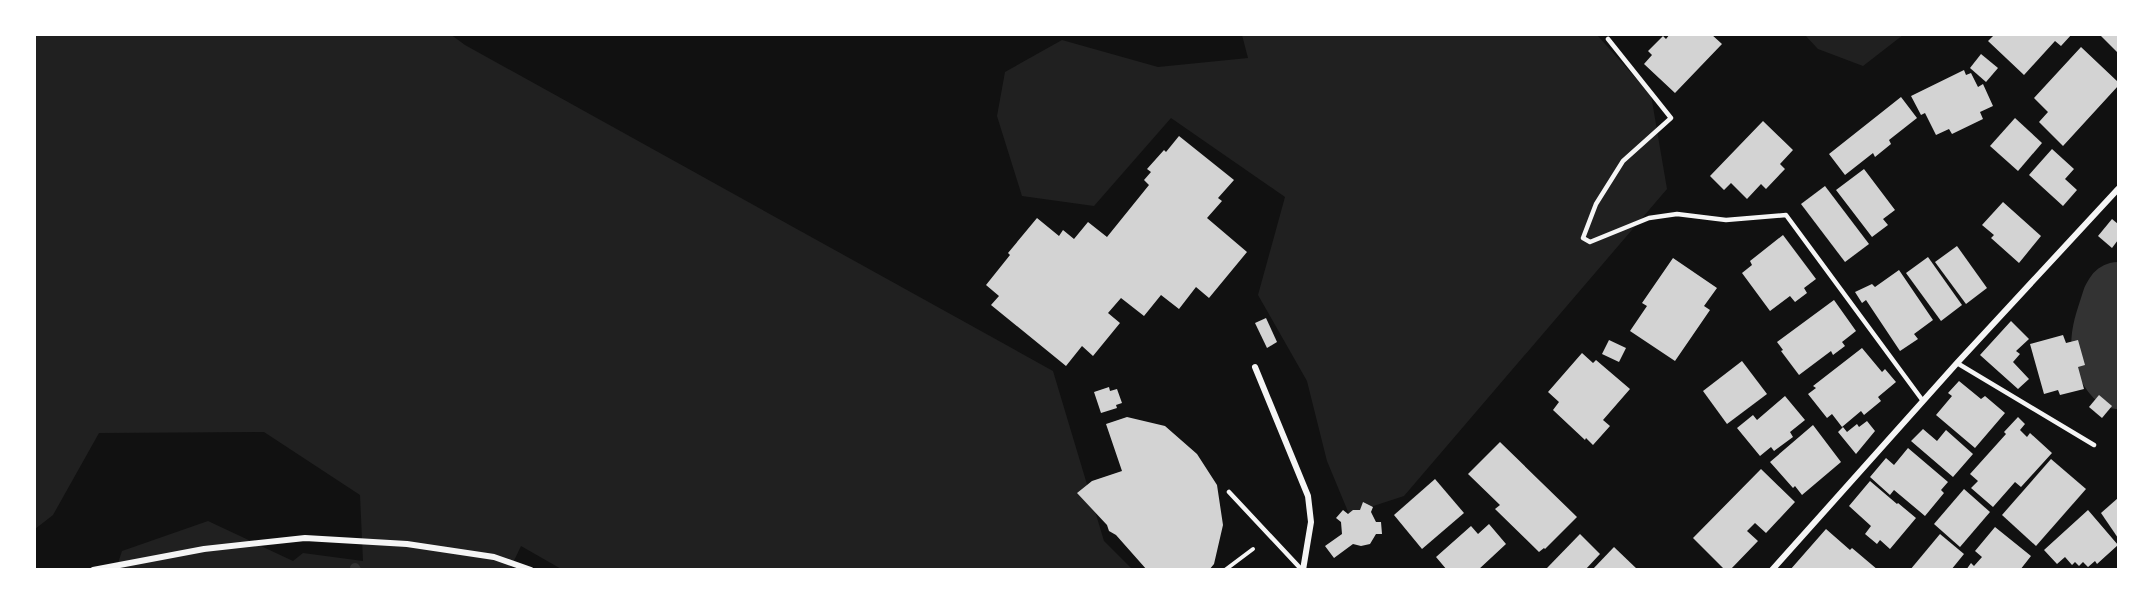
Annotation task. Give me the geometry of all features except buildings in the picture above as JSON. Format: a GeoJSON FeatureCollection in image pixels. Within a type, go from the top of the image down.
{"type":"FeatureCollection","features":[{"type":"Feature","properties":{"kind":"street"},"geometry":{"type":"LineString","coordinates":[[1772,570],[1957,363],[2118,189]]}},
{"type":"Feature","properties":{"kind":"street"},"geometry":{"type":"LineString","coordinates":[[1255,367],[1308,496],[1311,522],[1303,570]]}},
{"type":"Feature","properties":{"kind":"street"},"geometry":{"type":"LineString","coordinates":[[93,570],[204,549],[304,538],[407,543],[494,557],[531,570]]}},
{"type":"Feature","properties":{"kind":"lane"},"geometry":{"type":"LineString","coordinates":[[1608,39],[1671,118],[1623,161],[1596,204],[1583,238],[1590,242],[1649,218],[1677,214],[1726,220],[1786,215],[1923,401]]}},
{"type":"Feature","properties":{"kind":"lane"},"geometry":{"type":"LineString","coordinates":[[1957,363],[2094,445]]}},
{"type":"Feature","properties":{"kind":"lane"},"geometry":{"type":"LineString","coordinates":[[1229,492],[1303,570]]}},
{"type":"Feature","properties":{"kind":"path"},"geometry":{"type":"LineString","coordinates":[[1225,570],[1271,536]]}},
{"type":"Feature","properties":{"kind":"shaded area"},"geometry":{"type":"Polygon","coordinates":[[[450,34],[465,45],[1053,371],[1104,541],[1132,569],[563,570],[521,546],[510,569],[116,569],[122,551],[208,521],[293,561],[303,553],[363,561],[360,495],[264,432],[99,433],[53,515],[35,529],[35,35],[450,34]]]}},
{"type":"Feature","properties":{"kind":"shaded area"},"geometry":{"type":"Polygon","coordinates":[[[1242,35],[1597,35],[1651,95],[1667,189],[1404,496],[1349,514],[1327,461],[1307,381],[1258,295],[1285,197],[1171,118],[1094,206],[1022,196],[997,116],[1005,72],[1062,40],[1158,67],[1248,58],[1242,35]]]}},
{"type":"Feature","properties":{"kind":"shaded area"},"geometry":{"type":"Polygon","coordinates":[[[1805,35],[1903,35],[1863,66],[1818,49],[1805,35]]]}},
{"type":"Feature","properties":{"kind":"waterway"},"geometry":{"type":"LineString","coordinates":[[2118,295],[2108,320],[2104,339],[2107,357],[2118,376]]}}]}
